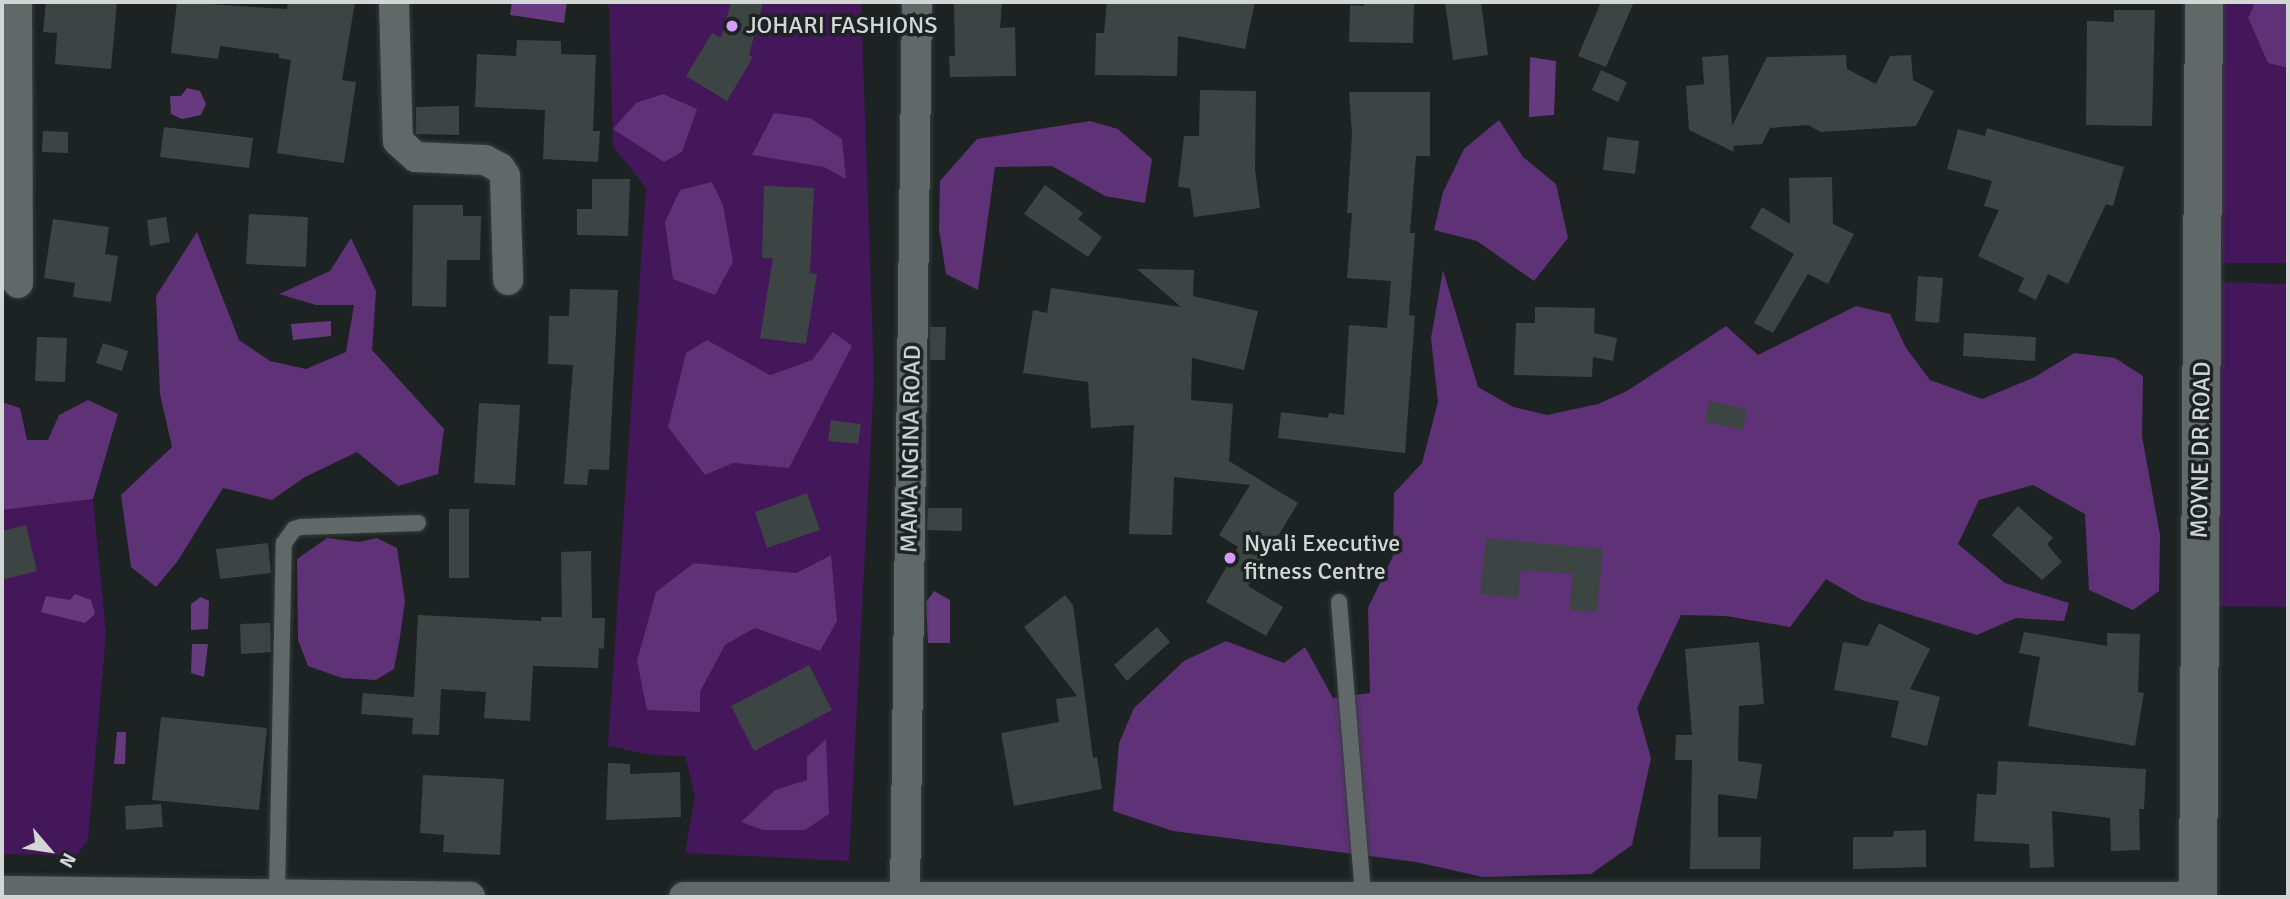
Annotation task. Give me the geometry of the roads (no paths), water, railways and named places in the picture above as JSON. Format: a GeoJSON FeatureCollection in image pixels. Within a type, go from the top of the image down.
{"type":"FeatureCollection","features":[{"type":"Feature","properties":{"kind":"main road","name":"MOYNE DR ROAD"},"geometry":{"type":"LineString","coordinates":[[2198,897],[2204,2]]}},
{"type":"Feature","properties":{"kind":"street"},"geometry":{"type":"LineString","coordinates":[[16,2],[18,284]]}},
{"type":"Feature","properties":{"kind":"street"},"geometry":{"type":"LineString","coordinates":[[394,2],[398,141],[416,157],[485,160],[500,168],[505,176],[508,280]]}},
{"type":"Feature","properties":{"kind":"street","name":"MAMA NGINA ROAD"},"geometry":{"type":"LineString","coordinates":[[905,896],[917,2]]}},
{"type":"Feature","properties":{"kind":"street"},"geometry":{"type":"LineString","coordinates":[[2,891],[470,897]]}},
{"type":"Feature","properties":{"kind":"street"},"geometry":{"type":"LineString","coordinates":[[684,897],[2198,897]]}},
{"type":"Feature","properties":{"kind":"lane"},"geometry":{"type":"LineString","coordinates":[[277,894],[284,543],[294,529],[301,527],[418,523]]}},
{"type":"Feature","properties":{"kind":"lane"},"geometry":{"type":"LineString","coordinates":[[1339,602],[1363,897]]}},
{"type":"Feature","properties":{"kind":"place","name":"JOHARI FASHIONS"},"geometry":{"type":"Point","coordinates":[732,26]}},
{"type":"Feature","properties":{"kind":"place","name":"Nyali Executive fitness Centre"},"geometry":{"type":"Point","coordinates":[1230,558]}}]}
